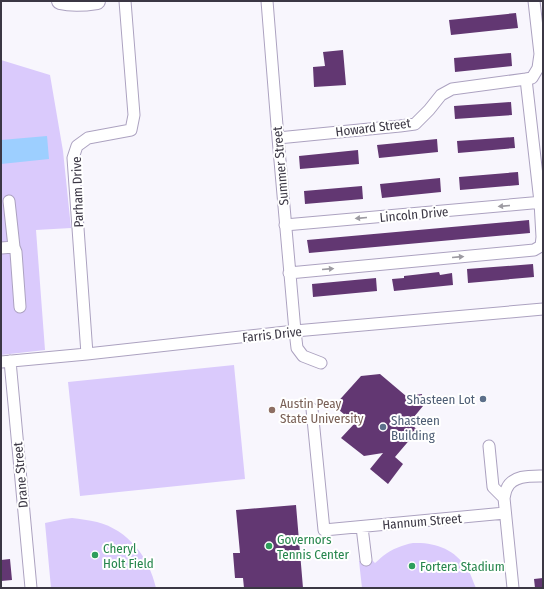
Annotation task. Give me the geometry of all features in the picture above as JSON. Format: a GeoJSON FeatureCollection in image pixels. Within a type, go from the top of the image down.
{"type":"FeatureCollection","features":[{"type":"Feature","properties":{"kind":"highway"},"geometry":{"type":"LineString","coordinates":[[60,1],[67,3],[97,1]]}},
{"type":"Feature","properties":{"kind":"street","name":"Parham Drive"},"geometry":{"type":"LineString","coordinates":[[87,354],[73,158],[77,146],[88,138],[131,130],[134,115],[125,1]]}},
{"type":"Feature","properties":{"kind":"street","name":"Summer Street"},"geometry":{"type":"LineString","coordinates":[[267,1],[285,225],[297,348],[303,356],[321,363]]}},
{"type":"Feature","properties":{"kind":"street"},"geometry":{"type":"LineString","coordinates":[[290,273],[534,250],[541,246],[542,237],[538,137],[526,79],[532,78],[538,68],[540,54],[534,1]]}},
{"type":"Feature","properties":{"kind":"street","name":"Howard Street"},"geometry":{"type":"LineString","coordinates":[[278,138],[415,124],[441,95],[452,89],[526,79]]}},
{"type":"Feature","properties":{"kind":"street"},"geometry":{"type":"LineString","coordinates":[[9,201],[14,247],[16,252],[20,307]]}},
{"type":"Feature","properties":{"kind":"street","name":"Lincoln Drive"},"geometry":{"type":"LineString","coordinates":[[285,225],[541,202]]}},
{"type":"Feature","properties":{"kind":"street"},"geometry":{"type":"LineString","coordinates":[[1,248],[14,247]]}},
{"type":"Feature","properties":{"kind":"street","name":"Farris Drive"},"geometry":{"type":"LineString","coordinates":[[6,362],[295,331],[543,309]]}},
{"type":"Feature","properties":{"kind":"street","name":"Drane Street"},"geometry":{"type":"LineString","coordinates":[[6,362],[30,588]]}},
{"type":"Feature","properties":{"kind":"street","name":"Hannum Street"},"geometry":{"type":"LineString","coordinates":[[312,409],[324,530],[505,514]]}},
{"type":"Feature","properties":{"kind":"street"},"geometry":{"type":"LineString","coordinates":[[489,446],[493,487],[504,498]]}},
{"type":"Feature","properties":{"kind":"street"},"geometry":{"type":"LineString","coordinates":[[513,588],[504,498],[507,487],[514,480],[524,477],[543,476]]}},
{"type":"Feature","properties":{"kind":"street"},"geometry":{"type":"LineString","coordinates":[[362,526],[366,560]]}},
{"type":"Feature","properties":{"kind":"shaded area"},"geometry":{"type":"Polygon","coordinates":[[[1,60],[50,75],[63,151],[71,228],[36,230],[45,350],[1,355],[1,60]]]}},
{"type":"Feature","properties":{"kind":"shaded area"},"geometry":{"type":"Polygon","coordinates":[[[234,365],[245,479],[80,496],[68,382],[234,365]]]}},
{"type":"Feature","properties":{"kind":"shaded area","name":"Cheryl Holt Field"},"geometry":{"type":"Polygon","coordinates":[[[72,518],[94,521],[108,526],[127,538],[136,546],[148,566],[156,588],[51,588],[45,523],[72,518]]]}},
{"type":"Feature","properties":{"kind":"shaded area","name":"Fortera Stadium"},"geometry":{"type":"Polygon","coordinates":[[[413,543],[436,545],[450,551],[462,561],[467,568],[476,588],[362,588],[359,561],[372,560],[375,563],[394,549],[413,543]]]}},
{"type":"Feature","properties":{"kind":"water"},"geometry":{"type":"Polygon","coordinates":[[[47,136],[49,159],[1,164],[1,140],[47,136]]]}},
{"type":"Feature","properties":{"kind":"building"},"geometry":{"type":"Polygon","coordinates":[[[516,13],[518,28],[451,35],[449,20],[516,13]]]}},
{"type":"Feature","properties":{"kind":"building"},"geometry":{"type":"Polygon","coordinates":[[[343,50],[346,85],[314,87],[313,67],[325,66],[323,52],[343,50]]]}},
{"type":"Feature","properties":{"kind":"building"},"geometry":{"type":"Polygon","coordinates":[[[511,53],[512,66],[455,72],[454,58],[511,53]]]}},
{"type":"Feature","properties":{"kind":"building"},"geometry":{"type":"Polygon","coordinates":[[[511,102],[512,115],[455,119],[454,106],[511,102]]]}},
{"type":"Feature","properties":{"kind":"building"},"geometry":{"type":"Polygon","coordinates":[[[514,137],[515,148],[458,153],[457,141],[514,137]]]}},
{"type":"Feature","properties":{"kind":"building"},"geometry":{"type":"Polygon","coordinates":[[[437,139],[438,152],[379,158],[377,145],[437,139]]]}},
{"type":"Feature","properties":{"kind":"building"},"geometry":{"type":"Polygon","coordinates":[[[358,150],[359,164],[300,169],[299,156],[358,150]]]}},
{"type":"Feature","properties":{"kind":"building"},"geometry":{"type":"Polygon","coordinates":[[[518,172],[519,185],[460,190],[459,177],[518,172]]]}},
{"type":"Feature","properties":{"kind":"building"},"geometry":{"type":"Polygon","coordinates":[[[440,178],[441,192],[382,198],[380,184],[440,178]]]}},
{"type":"Feature","properties":{"kind":"building"},"geometry":{"type":"Polygon","coordinates":[[[362,186],[363,199],[305,204],[304,191],[362,186]]]}},
{"type":"Feature","properties":{"kind":"building"},"geometry":{"type":"Polygon","coordinates":[[[529,220],[530,233],[309,253],[307,240],[529,220]]]}},
{"type":"Feature","properties":{"kind":"building"},"geometry":{"type":"Polygon","coordinates":[[[533,264],[534,277],[468,283],[467,269],[533,264]]]}},
{"type":"Feature","properties":{"kind":"building"},"geometry":{"type":"Polygon","coordinates":[[[439,272],[440,275],[452,273],[453,285],[394,291],[392,279],[439,272]]]}},
{"type":"Feature","properties":{"kind":"building"},"geometry":{"type":"Polygon","coordinates":[[[376,278],[377,291],[313,297],[312,284],[376,278]]]}},
{"type":"Feature","properties":{"kind":"building","name":"Shasteen Building"},"geometry":{"type":"Polygon","coordinates":[[[380,374],[406,396],[422,394],[423,406],[409,423],[418,430],[395,457],[403,464],[388,484],[370,469],[383,453],[364,456],[341,438],[355,423],[334,406],[361,376],[380,374]]]}},
{"type":"Feature","properties":{"kind":"building","name":"Governors Tennis Center"},"geometry":{"type":"Polygon","coordinates":[[[296,505],[303,588],[244,588],[243,578],[235,578],[233,553],[240,553],[236,510],[296,505]]]}},
{"type":"Feature","properties":{"kind":"building"},"geometry":{"type":"Polygon","coordinates":[[[10,559],[12,580],[1,581],[1,560],[10,559]]]}},
{"type":"Feature","properties":{"kind":"building"},"geometry":{"type":"Polygon","coordinates":[[[543,578],[543,588],[535,588],[534,579],[543,578]]]}},
{"type":"Feature","properties":{"kind":"place","name":"Shasteen Lot"},"geometry":{"type":"Point","coordinates":[483,399]}},
{"type":"Feature","properties":{"kind":"place","name":"Austin Peay State University"},"geometry":{"type":"Point","coordinates":[272,410]}},
{"type":"Feature","properties":{"kind":"place","name":"Shasteen Building"},"geometry":{"type":"Point","coordinates":[383,427]}},
{"type":"Feature","properties":{"kind":"place","name":"Governors Tennis Center"},"geometry":{"type":"Point","coordinates":[269,546]}},
{"type":"Feature","properties":{"kind":"place","name":"Cheryl Holt Field"},"geometry":{"type":"Point","coordinates":[95,555]}},
{"type":"Feature","properties":{"kind":"place","name":"Fortera Stadium"},"geometry":{"type":"Point","coordinates":[412,566]}}]}
